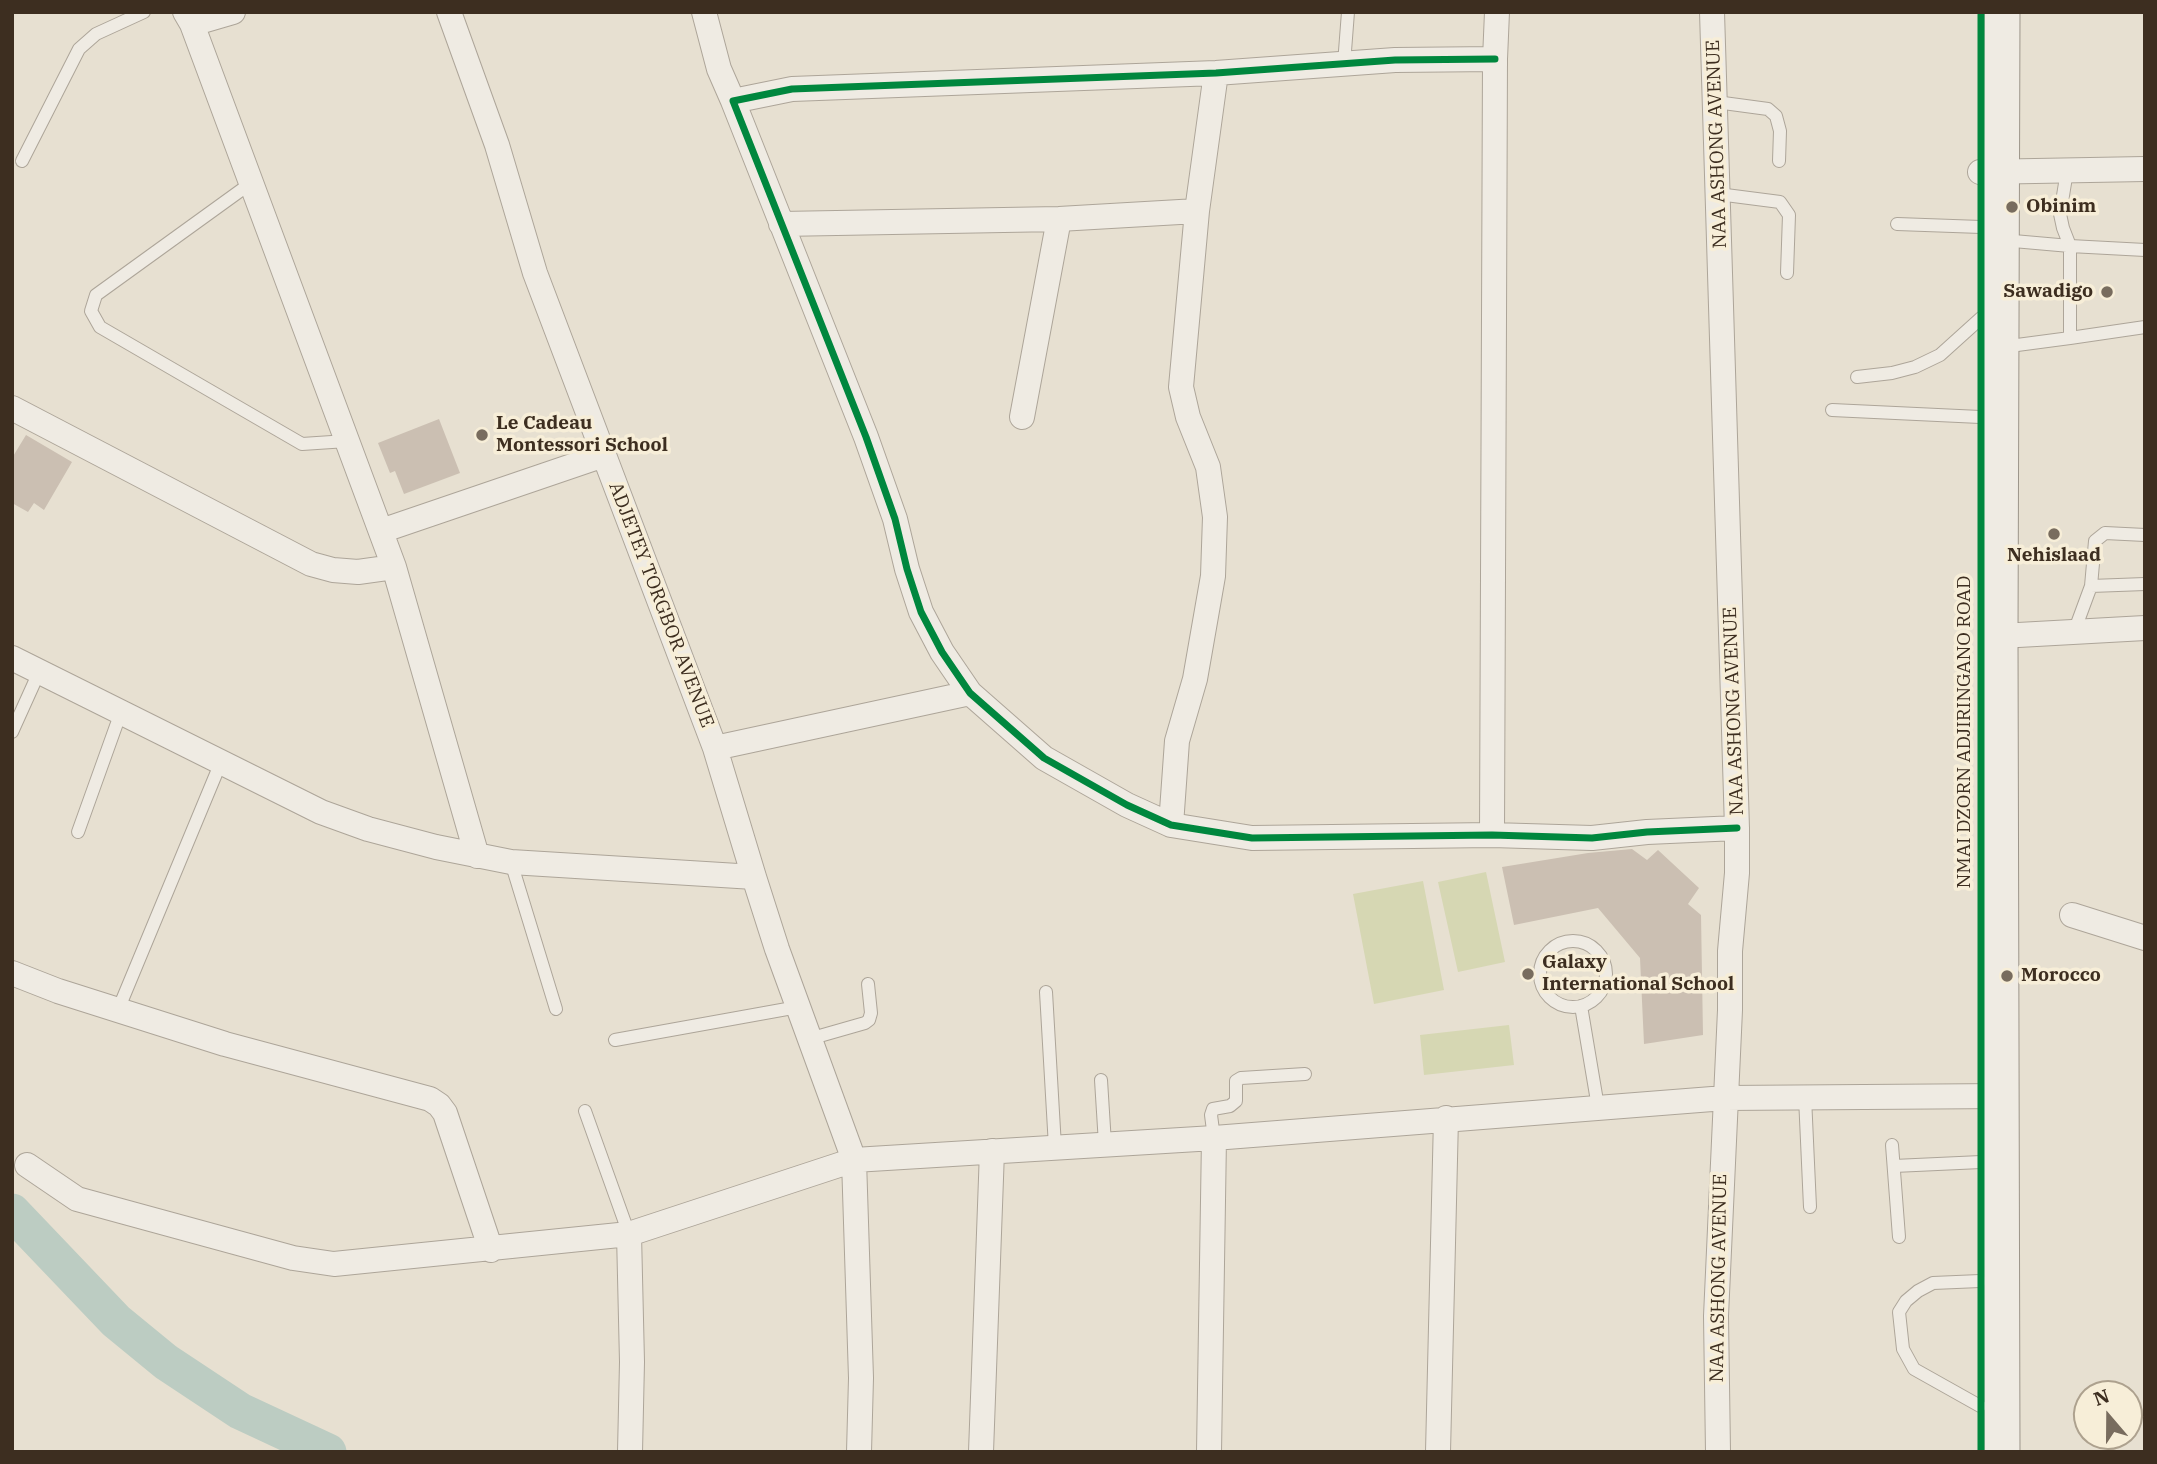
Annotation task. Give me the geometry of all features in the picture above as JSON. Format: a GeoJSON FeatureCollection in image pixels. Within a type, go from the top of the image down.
{"type":"FeatureCollection","features":[{"type":"Feature","properties":{"kind":"main road","name":"NMAI DZORN ADJIRINGANO ROAD"},"geometry":{"type":"LineString","coordinates":[[1981,12],[1991,172],[1991,233],[2001,347],[2000,636],[1992,1096],[1981,1162],[1981,1452]]}},
{"type":"Feature","properties":{"kind":"main road","name":"NMAI DZORN ADJIRINGANO ROAD"},"geometry":{"type":"LineString","coordinates":[[1991,172],[2002,12]]}},
{"type":"Feature","properties":{"kind":"main road","name":"NMAI DZORN ADJIRINGANO ROAD"},"geometry":{"type":"LineString","coordinates":[[1991,233],[1980,318],[1980,418],[1992,1096],[2002,1452]]}},
{"type":"Feature","properties":{"kind":"street"},"geometry":{"type":"LineString","coordinates":[[233,12],[188,18],[394,567],[477,856]]}},
{"type":"Feature","properties":{"kind":"street","name":"ADJETEY TORGBOR AVENUE"},"geometry":{"type":"LineString","coordinates":[[450,12],[497,145],[535,273],[715,748],[754,877],[809,1039],[854,1160],[861,1378],[859,1452]]}},
{"type":"Feature","properties":{"kind":"street"},"geometry":{"type":"LineString","coordinates":[[704,12],[719,69],[866,437],[895,519],[921,612],[942,652],[970,693],[1044,758],[1127,805],[1171,825],[1252,838],[1492,835],[1592,838],[1690,829],[1737,828]]}},
{"type":"Feature","properties":{"kind":"street"},"geometry":{"type":"LineString","coordinates":[[1492,835],[1497,12]]}},
{"type":"Feature","properties":{"kind":"street","name":"NAA ASHONG AVENUE"},"geometry":{"type":"LineString","coordinates":[[1712,12],[1737,828],[1716,1316],[1718,1452]]}},
{"type":"Feature","properties":{"kind":"street"},"geometry":{"type":"LineString","coordinates":[[733,101],[792,89],[1216,73],[1395,60],[1495,59]]}},
{"type":"Feature","properties":{"kind":"street"},"geometry":{"type":"LineString","coordinates":[[1171,825],[1177,741],[1195,679],[1213,576],[1216,517],[1208,467],[1188,417],[1181,387],[1197,211],[1216,73]]}},
{"type":"Feature","properties":{"kind":"street"},"geometry":{"type":"LineString","coordinates":[[1991,172],[2145,169]]}},
{"type":"Feature","properties":{"kind":"street"},"geometry":{"type":"LineString","coordinates":[[781,224],[1059,219],[1197,211]]}},
{"type":"Feature","properties":{"kind":"street"},"geometry":{"type":"LineString","coordinates":[[1022,417],[1059,219]]}},
{"type":"Feature","properties":{"kind":"street"},"geometry":{"type":"LineString","coordinates":[[12,408],[311,564],[333,570],[358,572],[394,567]]}},
{"type":"Feature","properties":{"kind":"street"},"geometry":{"type":"LineString","coordinates":[[380,531],[604,455]]}},
{"type":"Feature","properties":{"kind":"street"},"geometry":{"type":"LineString","coordinates":[[2000,636],[2145,628]]}},
{"type":"Feature","properties":{"kind":"street"},"geometry":{"type":"LineString","coordinates":[[12,658],[321,812],[368,829],[511,862],[754,877]]}},
{"type":"Feature","properties":{"kind":"street"},"geometry":{"type":"LineString","coordinates":[[715,748],[970,693]]}},
{"type":"Feature","properties":{"kind":"street"},"geometry":{"type":"LineString","coordinates":[[2072,915],[2145,938]]}},
{"type":"Feature","properties":{"kind":"street"},"geometry":{"type":"LineString","coordinates":[[12,972],[58,991],[225,1044],[430,1099],[445,1113],[491,1250]]}},
{"type":"Feature","properties":{"kind":"street"},"geometry":{"type":"LineString","coordinates":[[27,1165],[78,1199],[293,1258],[334,1264],[629,1234],[854,1160],[1214,1138],[1725,1098],[1992,1096]]}},
{"type":"Feature","properties":{"kind":"street"},"geometry":{"type":"LineString","coordinates":[[1438,1452],[1446,1118]]}},
{"type":"Feature","properties":{"kind":"street"},"geometry":{"type":"LineString","coordinates":[[1209,1452],[1214,1138]]}},
{"type":"Feature","properties":{"kind":"street"},"geometry":{"type":"LineString","coordinates":[[981,1452],[992,1152]]}},
{"type":"Feature","properties":{"kind":"street"},"geometry":{"type":"LineString","coordinates":[[629,1234],[632,1362],[630,1452]]}},
{"type":"Feature","properties":{"kind":"lane"},"geometry":{"type":"LineString","coordinates":[[22,161],[79,49],[96,34],[144,12]]}},
{"type":"Feature","properties":{"kind":"lane"},"geometry":{"type":"LineString","coordinates":[[1344,64],[1348,12]]}},
{"type":"Feature","properties":{"kind":"lane"},"geometry":{"type":"LineString","coordinates":[[1716,102],[1768,109],[1776,116],[1780,131],[1779,162]]}},
{"type":"Feature","properties":{"kind":"lane"},"geometry":{"type":"LineString","coordinates":[[2067,171],[2060,214],[2070,246],[2070,338]]}},
{"type":"Feature","properties":{"kind":"lane"},"geometry":{"type":"LineString","coordinates":[[251,183],[96,295],[91,311],[100,327],[302,444],[347,441]]}},
{"type":"Feature","properties":{"kind":"lane"},"geometry":{"type":"LineString","coordinates":[[1718,194],[1780,202],[1789,215],[1787,273]]}},
{"type":"Feature","properties":{"kind":"lane"},"geometry":{"type":"LineString","coordinates":[[1897,224],[1991,233],[2070,246],[2145,250]]}},
{"type":"Feature","properties":{"kind":"lane"},"geometry":{"type":"LineString","coordinates":[[1857,377],[1892,373],[1940,355],[1980,318]]}},
{"type":"Feature","properties":{"kind":"lane"},"geometry":{"type":"LineString","coordinates":[[2001,347],[2145,327]]}},
{"type":"Feature","properties":{"kind":"lane"},"geometry":{"type":"LineString","coordinates":[[1832,410],[1980,418]]}},
{"type":"Feature","properties":{"kind":"lane"},"geometry":{"type":"LineString","coordinates":[[2074,632],[2091,586],[2098,537],[2105,533],[2145,535]]}},
{"type":"Feature","properties":{"kind":"lane"},"geometry":{"type":"LineString","coordinates":[[2091,586],[2145,584]]}},
{"type":"Feature","properties":{"kind":"lane"},"geometry":{"type":"LineString","coordinates":[[12,732],[40,670]]}},
{"type":"Feature","properties":{"kind":"lane"},"geometry":{"type":"LineString","coordinates":[[78,832],[121,712]]}},
{"type":"Feature","properties":{"kind":"lane"},"geometry":{"type":"LineString","coordinates":[[118,1010],[221,762]]}},
{"type":"Feature","properties":{"kind":"lane"},"geometry":{"type":"LineString","coordinates":[[511,862],[556,1009]]}},
{"type":"Feature","properties":{"kind":"lane"},"geometry":{"type":"LineString","coordinates":[[1565,942],[1585,943],[1601,956],[1605,966],[1606,976],[1598,995],[1581,1006],[1560,1004],[1545,991],[1541,982],[1542,961],[1555,946],[1565,942]]}},
{"type":"Feature","properties":{"kind":"lane"},"geometry":{"type":"LineString","coordinates":[[809,1039],[869,1020],[871,1013],[868,984]]}},
{"type":"Feature","properties":{"kind":"lane"},"geometry":{"type":"LineString","coordinates":[[1046,992],[1055,1147]]}},
{"type":"Feature","properties":{"kind":"lane"},"geometry":{"type":"LineString","coordinates":[[1581,1006],[1598,1107]]}},
{"type":"Feature","properties":{"kind":"lane"},"geometry":{"type":"LineString","coordinates":[[615,1040],[798,1007]]}},
{"type":"Feature","properties":{"kind":"lane"},"geometry":{"type":"LineString","coordinates":[[1214,1138],[1211,1115],[1213,1109],[1230,1106],[1236,1101],[1236,1081],[1241,1078],[1305,1074]]}},
{"type":"Feature","properties":{"kind":"lane"},"geometry":{"type":"LineString","coordinates":[[1101,1080],[1105,1144]]}},
{"type":"Feature","properties":{"kind":"lane"},"geometry":{"type":"LineString","coordinates":[[1805,1097],[1810,1207]]}},
{"type":"Feature","properties":{"kind":"lane"},"geometry":{"type":"LineString","coordinates":[[585,1111],[629,1234]]}},
{"type":"Feature","properties":{"kind":"lane"},"geometry":{"type":"LineString","coordinates":[[1892,1146],[1899,1237]]}},
{"type":"Feature","properties":{"kind":"lane"},"geometry":{"type":"LineString","coordinates":[[1894,1166],[1981,1162]]}},
{"type":"Feature","properties":{"kind":"lane"},"geometry":{"type":"LineString","coordinates":[[1980,1281],[1933,1283],[1906,1301],[1899,1312],[1903,1349],[1914,1369],[1980,1406]]}},
{"type":"Feature","properties":{"kind":"green space"},"geometry":{"type":"Polygon","coordinates":[[[1486,872],[1505,962],[1458,972],[1438,882],[1486,872]]]}},
{"type":"Feature","properties":{"kind":"green space"},"geometry":{"type":"Polygon","coordinates":[[[1423,881],[1444,990],[1374,1004],[1353,894],[1423,881]]]}},
{"type":"Feature","properties":{"kind":"green space"},"geometry":{"type":"Polygon","coordinates":[[[1509,1025],[1514,1065],[1424,1075],[1420,1035],[1509,1025]]]}},
{"type":"Feature","properties":{"kind":"building"},"geometry":{"type":"Polygon","coordinates":[[[439,419],[460,473],[404,494],[395,471],[390,473],[378,443],[439,419]]]}},
{"type":"Feature","properties":{"kind":"building"},"geometry":{"type":"Polygon","coordinates":[[[26,435],[72,462],[44,510],[34,503],[28,512],[12,503],[12,458],[26,435]]]}},
{"type":"Feature","properties":{"kind":"building"},"geometry":{"type":"Polygon","coordinates":[[[1632,849],[1647,860],[1658,850],[1699,888],[1688,904],[1701,915],[1703,1035],[1644,1044],[1640,958],[1598,908],[1514,925],[1502,867],[1632,849]]]}},
{"type":"Feature","properties":{"kind":"waterway"},"geometry":{"type":"LineString","coordinates":[[12,1212],[116,1321],[166,1362],[240,1411],[328,1452]]}},
{"type":"Feature","properties":{"kind":"cycle path"},"geometry":{"type":"LineString","coordinates":[[1981,12],[1981,1452]]}},
{"type":"Feature","properties":{"kind":"cycle path"},"geometry":{"type":"LineString","coordinates":[[1495,59],[1395,60],[1216,73],[792,89],[733,101],[866,437],[895,519],[921,612],[942,652],[970,693],[1044,758],[1127,805],[1171,825],[1252,838],[1492,835],[1592,838],[1647,832],[1737,828]]}},
{"type":"Feature","properties":{"kind":"place","name":"Obinim"},"geometry":{"type":"Point","coordinates":[2012,207]}},
{"type":"Feature","properties":{"kind":"place","name":"Sawadigo"},"geometry":{"type":"Point","coordinates":[2107,292]}},
{"type":"Feature","properties":{"kind":"place","name":"Le Cadeau Montessori School"},"geometry":{"type":"Point","coordinates":[482,435]}},
{"type":"Feature","properties":{"kind":"place","name":"Nehislaad"},"geometry":{"type":"Point","coordinates":[2054,534]}},
{"type":"Feature","properties":{"kind":"place","name":"Galaxy International School"},"geometry":{"type":"Point","coordinates":[1528,974]}},
{"type":"Feature","properties":{"kind":"place","name":"Morocco"},"geometry":{"type":"Point","coordinates":[2007,976]}}]}
